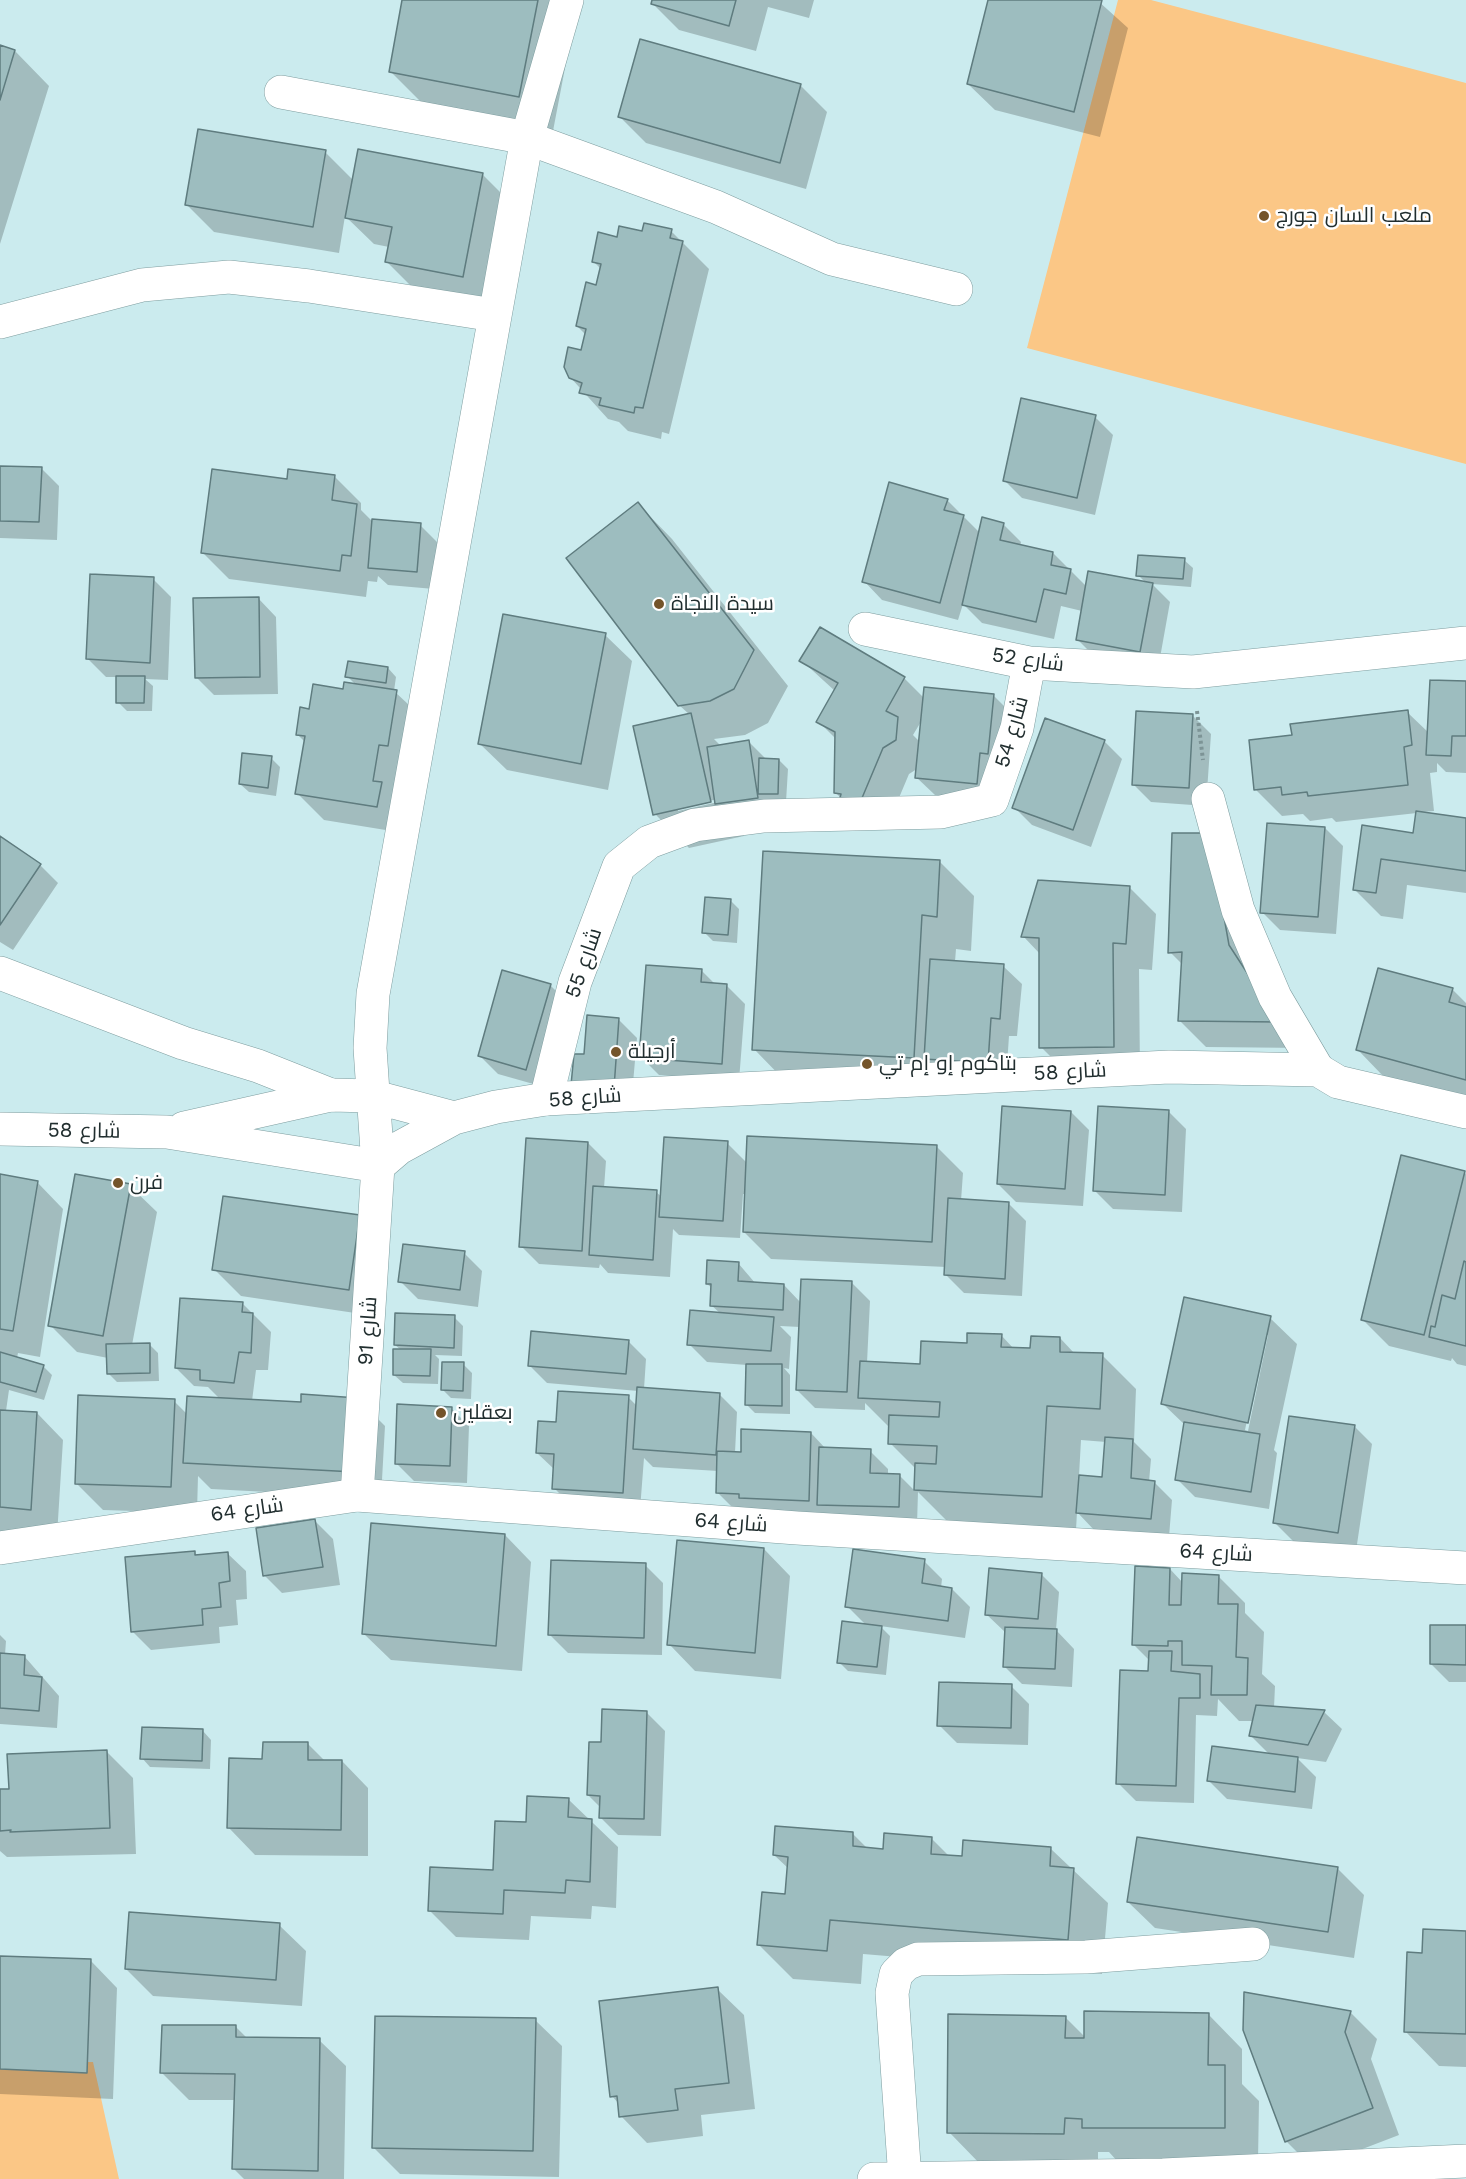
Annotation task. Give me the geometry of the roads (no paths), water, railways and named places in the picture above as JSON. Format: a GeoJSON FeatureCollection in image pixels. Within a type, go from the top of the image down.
{"type":"FeatureCollection","features":[{"type":"Feature","properties":{"kind":"street","name":"شارع 91"},"geometry":{"type":"LineString","coordinates":[[357,1495],[378,1166],[371,1096],[370,1048],[373,994],[527,138],[567,0]]}},
{"type":"Feature","properties":{"kind":"street"},"geometry":{"type":"LineString","coordinates":[[280,92],[527,138],[716,207],[832,259],[956,290]]}},
{"type":"Feature","properties":{"kind":"street"},"geometry":{"type":"LineString","coordinates":[[0,322],[142,285],[229,277],[309,286],[494,315]]}},
{"type":"Feature","properties":{"kind":"street","name":"شارع 52"},"geometry":{"type":"LineString","coordinates":[[865,629],[1029,663],[1193,672],[1466,644]]}},
{"type":"Feature","properties":{"kind":"street","name":"شارع 54"},"geometry":{"type":"LineString","coordinates":[[992,800],[1017,728],[1029,663]]}},
{"type":"Feature","properties":{"kind":"street"},"geometry":{"type":"LineString","coordinates":[[1208,799],[1238,910],[1275,997],[1318,1070]]}},
{"type":"Feature","properties":{"kind":"street","name":"شارع 55"},"geometry":{"type":"LineString","coordinates":[[546,1099],[575,982],[619,866],[649,842],[695,825],[753,818],[941,812],[992,800]]}},
{"type":"Feature","properties":{"kind":"street"},"geometry":{"type":"LineString","coordinates":[[0,973],[183,1042],[258,1066],[331,1095]]}},
{"type":"Feature","properties":{"kind":"street","name":"شارع 58"},"geometry":{"type":"LineString","coordinates":[[0,1129],[167,1132],[378,1166],[399,1148],[454,1118],[496,1107],[546,1099],[1169,1067],[1318,1070],[1338,1082],[1466,1112]]}},
{"type":"Feature","properties":{"kind":"street","name":"شارع 58"},"geometry":{"type":"LineString","coordinates":[[167,1132],[331,1095],[371,1096],[454,1118]]}},
{"type":"Feature","properties":{"kind":"street","name":"شارع 64"},"geometry":{"type":"LineString","coordinates":[[0,1548],[357,1495],[797,1528],[1466,1568]]}},
{"type":"Feature","properties":{"kind":"street"},"geometry":{"type":"LineString","coordinates":[[905,2179],[892,1993],[896,1974],[906,1964],[918,1959],[1086,1957],[1253,1944]]}},
{"type":"Feature","properties":{"kind":"street"},"geometry":{"type":"LineString","coordinates":[[874,2179],[1163,2175],[1466,2161]]}},
{"type":"Feature","properties":{"kind":"place","name":"ملعب السان جورج"},"geometry":{"type":"Point","coordinates":[1264,216]}},
{"type":"Feature","properties":{"kind":"place","name":"سيدة النجاة"},"geometry":{"type":"Point","coordinates":[659,604]}},
{"type":"Feature","properties":{"kind":"place","name":"أرجيلة"},"geometry":{"type":"Point","coordinates":[616,1052]}},
{"type":"Feature","properties":{"kind":"place","name":"بتاكوم إو إم تي"},"geometry":{"type":"Point","coordinates":[867,1064]}},
{"type":"Feature","properties":{"kind":"place","name":"فرن"},"geometry":{"type":"Point","coordinates":[118,1183]}},
{"type":"Feature","properties":{"kind":"place","name":"بعقلين"},"geometry":{"type":"Point","coordinates":[441,1413]}}]}
